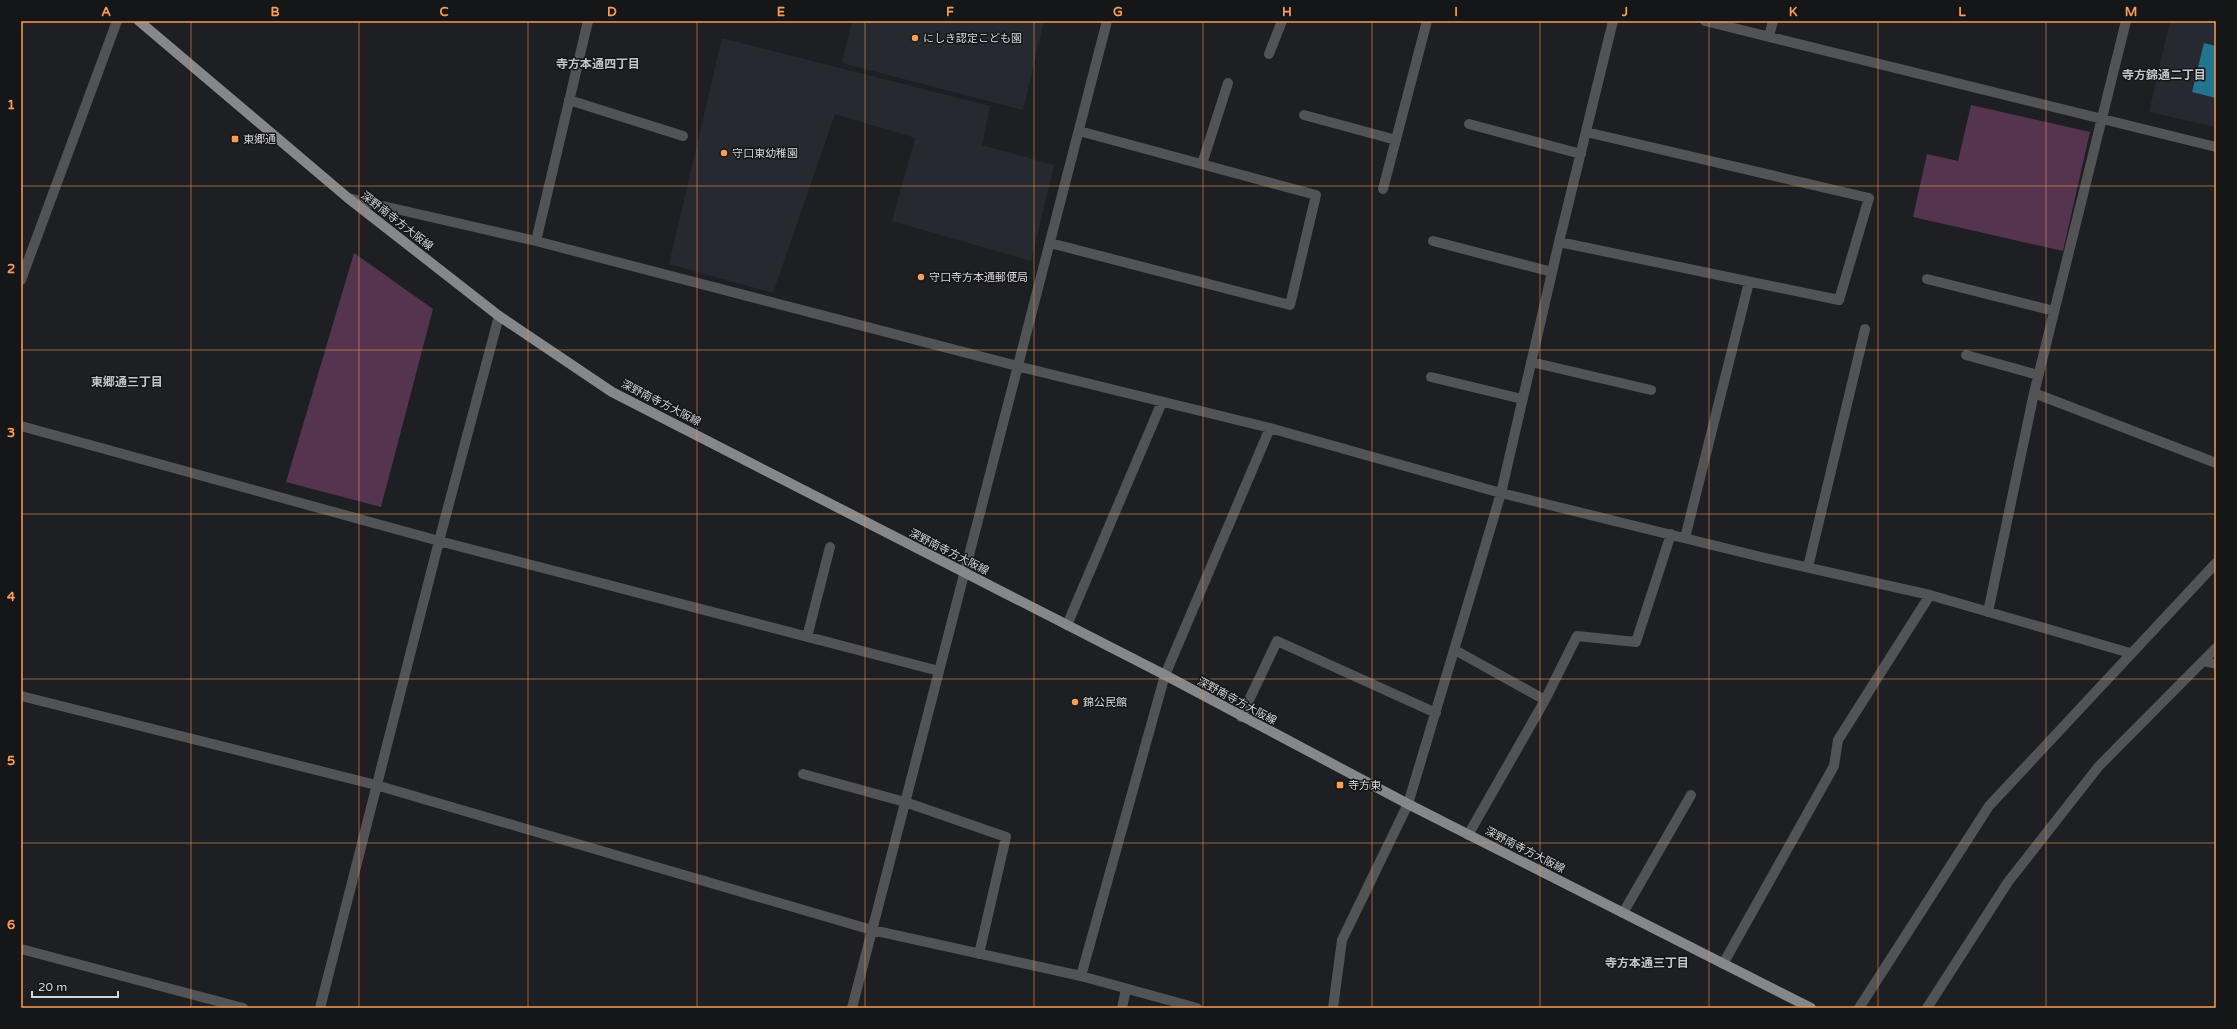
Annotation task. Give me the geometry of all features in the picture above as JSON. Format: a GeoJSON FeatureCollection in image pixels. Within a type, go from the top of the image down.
{"type":"FeatureCollection","features":[{"type":"Feature","properties":{"kind":"main road","name":"深野南寺方大阪線"},"geometry":{"type":"LineString","coordinates":[[139,21],[348,198],[499,316],[612,392],[1165,675],[1241,717],[1408,804],[1811,1008]]}},
{"type":"Feature","properties":{"kind":"street"},"geometry":{"type":"LineString","coordinates":[[21,280],[117,21]]}},
{"type":"Feature","properties":{"kind":"street"},"geometry":{"type":"LineString","coordinates":[[536,241],[588,21]]}},
{"type":"Feature","properties":{"kind":"street"},"geometry":{"type":"LineString","coordinates":[[852,1008],[1107,21]]}},
{"type":"Feature","properties":{"kind":"street"},"geometry":{"type":"LineString","coordinates":[[1270,54],[1282,21]]}},
{"type":"Feature","properties":{"kind":"street"},"geometry":{"type":"LineString","coordinates":[[1383,189],[1427,21]]}},
{"type":"Feature","properties":{"kind":"street"},"geometry":{"type":"LineString","coordinates":[[1333,1008],[1342,940],[1408,804],[1501,493],[1559,242],[1613,21]]}},
{"type":"Feature","properties":{"kind":"street"},"geometry":{"type":"LineString","coordinates":[[1704,21],[2216,146]]}},
{"type":"Feature","properties":{"kind":"street"},"geometry":{"type":"LineString","coordinates":[[1769,36],[1772,21]]}},
{"type":"Feature","properties":{"kind":"street"},"geometry":{"type":"LineString","coordinates":[[1988,612],[2034,393],[2126,21]]}},
{"type":"Feature","properties":{"kind":"street"},"geometry":{"type":"LineString","coordinates":[[1202,164],[1228,83]]}},
{"type":"Feature","properties":{"kind":"street"},"geometry":{"type":"LineString","coordinates":[[569,100],[683,136]]}},
{"type":"Feature","properties":{"kind":"street"},"geometry":{"type":"LineString","coordinates":[[1304,115],[1396,140]]}},
{"type":"Feature","properties":{"kind":"street"},"geometry":{"type":"LineString","coordinates":[[1469,124],[1581,154]]}},
{"type":"Feature","properties":{"kind":"street"},"geometry":{"type":"LineString","coordinates":[[1050,243],[1290,306],[1316,195],[1079,131]]}},
{"type":"Feature","properties":{"kind":"street"},"geometry":{"type":"LineString","coordinates":[[1559,242],[1839,300],[1869,198],[1586,132]]}},
{"type":"Feature","properties":{"kind":"street"},"geometry":{"type":"LineString","coordinates":[[348,198],[536,241],[1018,366],[1270,428],[1501,493],[1685,538],[1930,595],[2130,653]]}},
{"type":"Feature","properties":{"kind":"street"},"geometry":{"type":"LineString","coordinates":[[1433,241],[1552,272]]}},
{"type":"Feature","properties":{"kind":"street"},"geometry":{"type":"LineString","coordinates":[[1927,279],[2054,312]]}},
{"type":"Feature","properties":{"kind":"street"},"geometry":{"type":"LineString","coordinates":[[1685,538],[1749,282]]}},
{"type":"Feature","properties":{"kind":"street"},"geometry":{"type":"LineString","coordinates":[[320,1008],[439,541],[499,316]]}},
{"type":"Feature","properties":{"kind":"street"},"geometry":{"type":"LineString","coordinates":[[1808,567],[1865,330]]}},
{"type":"Feature","properties":{"kind":"street"},"geometry":{"type":"LineString","coordinates":[[1966,355],[2038,376]]}},
{"type":"Feature","properties":{"kind":"street"},"geometry":{"type":"LineString","coordinates":[[1531,362],[1651,390]]}},
{"type":"Feature","properties":{"kind":"street"},"geometry":{"type":"LineString","coordinates":[[1431,377],[1522,399]]}},
{"type":"Feature","properties":{"kind":"street"},"geometry":{"type":"LineString","coordinates":[[2034,393],[2216,463]]}},
{"type":"Feature","properties":{"kind":"street"},"geometry":{"type":"LineString","coordinates":[[1067,625],[1162,402]]}},
{"type":"Feature","properties":{"kind":"street"},"geometry":{"type":"LineString","coordinates":[[21,426],[439,541],[939,671]]}},
{"type":"Feature","properties":{"kind":"street"},"geometry":{"type":"LineString","coordinates":[[1081,976],[1165,675],[1270,428]]}},
{"type":"Feature","properties":{"kind":"street"},"geometry":{"type":"LineString","coordinates":[[1468,834],[1545,700],[1577,636],[1636,642],[1671,534]]}},
{"type":"Feature","properties":{"kind":"street"},"geometry":{"type":"LineString","coordinates":[[807,637],[830,548]]}},
{"type":"Feature","properties":{"kind":"street"},"geometry":{"type":"LineString","coordinates":[[1859,1008],[1989,806],[2130,653],[2216,563]]}},
{"type":"Feature","properties":{"kind":"street"},"geometry":{"type":"LineString","coordinates":[[1723,964],[1834,766],[1838,740],[1930,595]]}},
{"type":"Feature","properties":{"kind":"street"},"geometry":{"type":"LineString","coordinates":[[1241,717],[1277,641],[1436,713]]}},
{"type":"Feature","properties":{"kind":"street"},"geometry":{"type":"LineString","coordinates":[[1927,1008],[2008,882],[2099,766],[2216,648]]}},
{"type":"Feature","properties":{"kind":"street"},"geometry":{"type":"LineString","coordinates":[[1455,650],[1545,700]]}},
{"type":"Feature","properties":{"kind":"street"},"geometry":{"type":"LineString","coordinates":[[2203,661],[2216,664]]}},
{"type":"Feature","properties":{"kind":"street"},"geometry":{"type":"LineString","coordinates":[[21,696],[376,785],[872,930],[1081,976],[1197,1008]]}},
{"type":"Feature","properties":{"kind":"street"},"geometry":{"type":"LineString","coordinates":[[802,774],[905,802],[1006,837],[979,954]]}},
{"type":"Feature","properties":{"kind":"street"},"geometry":{"type":"LineString","coordinates":[[1622,913],[1691,795]]}},
{"type":"Feature","properties":{"kind":"street"},"geometry":{"type":"LineString","coordinates":[[21,949],[243,1008]]}},
{"type":"Feature","properties":{"kind":"street"},"geometry":{"type":"LineString","coordinates":[[1122,1008],[1126,989]]}},
{"type":"Feature","properties":{"kind":"path"},"geometry":{"type":"LineString","coordinates":[[21,25],[22,21]]}},
{"type":"Feature","properties":{"kind":"shaded area"},"geometry":{"type":"Polygon","coordinates":[[[852,21],[1044,21],[1023,110],[842,63],[852,21]]]}},
{"type":"Feature","properties":{"kind":"shaded area"},"geometry":{"type":"Polygon","coordinates":[[[2170,21],[2216,21],[2216,127],[2149,112],[2170,21]]]}},
{"type":"Feature","properties":{"kind":"shaded area"},"geometry":{"type":"Polygon","coordinates":[[[722,38],[990,106],[982,145],[1054,165],[1031,261],[892,221],[915,138],[835,114],[773,293],[669,264],[722,38]]]}},
{"type":"Feature","properties":{"kind":"shaded area"},"geometry":{"type":"Polygon","coordinates":[[[1971,105],[2090,132],[2063,251],[1913,217],[1927,154],[1958,161],[1971,105]]]}},
{"type":"Feature","properties":{"kind":"shaded area"},"geometry":{"type":"Polygon","coordinates":[[[354,253],[433,309],[381,507],[286,482],[354,253]]]}},
{"type":"Feature","properties":{"kind":"water"},"geometry":{"type":"Polygon","coordinates":[[[2204,43],[2216,46],[2216,98],[2192,92],[2204,43]]]}},
{"type":"Feature","properties":{"kind":"place","name":"にしき認定こども園"},"geometry":{"type":"Point","coordinates":[915,38]}},
{"type":"Feature","properties":{"kind":"place","name":"東郷通"},"geometry":{"type":"Point","coordinates":[235,139]}},
{"type":"Feature","properties":{"kind":"place","name":"守口東幼稚園"},"geometry":{"type":"Point","coordinates":[724,153]}},
{"type":"Feature","properties":{"kind":"place","name":"守口寺方本通郵便局"},"geometry":{"type":"Point","coordinates":[921,277]}},
{"type":"Feature","properties":{"kind":"place","name":"錦公民館"},"geometry":{"type":"Point","coordinates":[1075,702]}},
{"type":"Feature","properties":{"kind":"place","name":"寺方東"},"geometry":{"type":"Point","coordinates":[1340,785]}},
{"type":"Feature","properties":{"kind":"district","name":"寺方本通四丁目"},"geometry":{"type":"Point","coordinates":[598,64]}},
{"type":"Feature","properties":{"kind":"district","name":"寺方錦通二丁目"},"geometry":{"type":"Point","coordinates":[2164,75]}},
{"type":"Feature","properties":{"kind":"district","name":"東郷通三丁目"},"geometry":{"type":"Point","coordinates":[127,382]}},
{"type":"Feature","properties":{"kind":"district","name":"寺方本通三丁目"},"geometry":{"type":"Point","coordinates":[1647,963]}}]}
